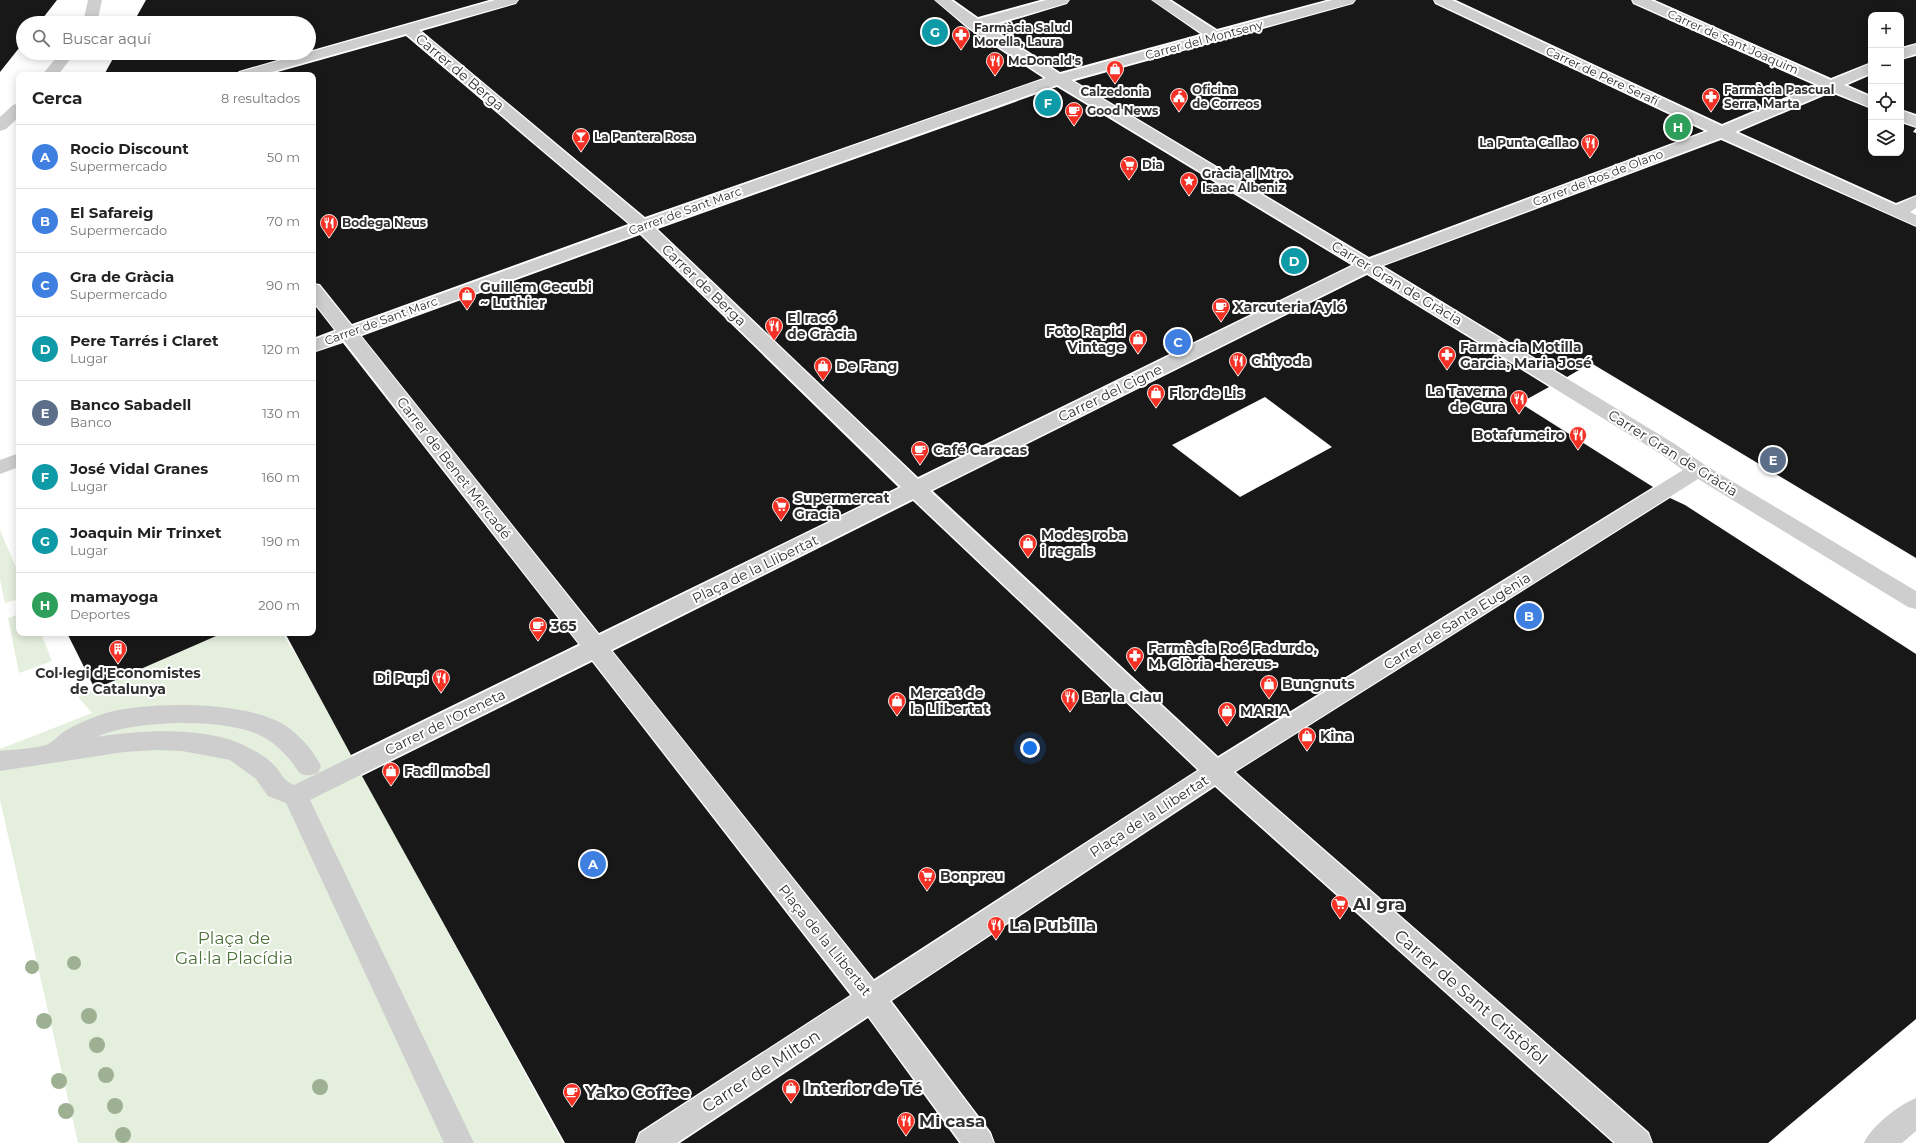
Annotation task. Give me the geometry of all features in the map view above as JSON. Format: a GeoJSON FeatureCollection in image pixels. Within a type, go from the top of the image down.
{"type":"FeatureCollection","features":[{"type":"Feature","properties":{"kind":"street"},"geometry":{"type":"LineString","coordinates":[[93,16],[95,0]]}},
{"type":"Feature","properties":{"kind":"street"},"geometry":{"type":"LineString","coordinates":[[316,55],[511,0]]}},
{"type":"Feature","properties":{"kind":"street","name":"Carrer Gran de Gràcia"},"geometry":{"type":"LineString","coordinates":[[942,0],[974,25],[1059,79],[1368,265],[1668,449],[1698,470],[1916,601]]}},
{"type":"Feature","properties":{"kind":"street"},"geometry":{"type":"LineString","coordinates":[[974,25],[1062,0]]}},
{"type":"Feature","properties":{"kind":"street"},"geometry":{"type":"LineString","coordinates":[[1159,0],[1214,36]]}},
{"type":"Feature","properties":{"kind":"street","name":"Carrer del Montseny"},"geometry":{"type":"LineString","coordinates":[[1059,79],[1348,0]]}},
{"type":"Feature","properties":{"kind":"street","name":"Carrer de Pere Serafí"},"geometry":{"type":"LineString","coordinates":[[1441,0],[1721,132],[1916,221]]}},
{"type":"Feature","properties":{"kind":"street","name":"Carrer de Sant Joaquim"},"geometry":{"type":"LineString","coordinates":[[1639,0],[1868,102]]}},
{"type":"Feature","properties":{"kind":"street","name":"Carrer de Berga"},"geometry":{"type":"LineString","coordinates":[[409,29],[643,226],[916,489]]}},
{"type":"Feature","properties":{"kind":"street"},"geometry":{"type":"LineString","coordinates":[[1904,54],[1916,48]]}},
{"type":"Feature","properties":{"kind":"street"},"geometry":{"type":"LineString","coordinates":[[52,72],[62,60]]}},
{"type":"Feature","properties":{"kind":"street"},"geometry":{"type":"LineString","coordinates":[[255,72],[298,60]]}},
{"type":"Feature","properties":{"kind":"street","name":"Carrer de Ros de Olano"},"geometry":{"type":"LineString","coordinates":[[1368,265],[1721,132],[1868,69]]}},
{"type":"Feature","properties":{"kind":"street","name":"Carrer de Sant Marc"},"geometry":{"type":"LineString","coordinates":[[316,345],[643,226],[1059,79]]}},
{"type":"Feature","properties":{"kind":"street"},"geometry":{"type":"LineString","coordinates":[[8,123],[16,112]]}},
{"type":"Feature","properties":{"kind":"street"},"geometry":{"type":"LineString","coordinates":[[1904,116],[1916,122]]}},
{"type":"Feature","properties":{"kind":"street"},"geometry":{"type":"LineString","coordinates":[[1897,212],[1916,201]]}},
{"type":"Feature","properties":{"kind":"street","name":"Carrer del Cigne"},"geometry":{"type":"LineString","coordinates":[[916,489],[1368,265]]}},
{"type":"Feature","properties":{"kind":"street","name":"Carrer de Benet Mercadé"},"geometry":{"type":"LineString","coordinates":[[316,293],[595,649]]}},
{"type":"Feature","properties":{"kind":"street"},"geometry":{"type":"LineString","coordinates":[[0,467],[16,461]]}},
{"type":"Feature","properties":{"kind":"street","name":"Carrer de Santa Eugènia"},"geometry":{"type":"LineString","coordinates":[[1216,771],[1698,470]]}},
{"type":"Feature","properties":{"kind":"street","name":"Plaça de la Llibertat"},"geometry":{"type":"LineString","coordinates":[[916,489],[1216,771],[872,999],[595,649],[916,489]]}},
{"type":"Feature","properties":{"kind":"street","name":"Carrer de l'Oreneta"},"geometry":{"type":"LineString","coordinates":[[295,796],[595,649]]}},
{"type":"Feature","properties":{"kind":"street"},"geometry":{"type":"LineString","coordinates":[[55,752],[88,729],[109,721],[136,717],[208,715],[254,722],[272,730],[291,744],[309,766]]}},
{"type":"Feature","properties":{"kind":"street"},"geometry":{"type":"LineString","coordinates":[[0,761],[124,742],[156,740],[182,741],[220,747],[238,753],[253,762],[265,772],[277,789],[295,796],[459,1143]]}},
{"type":"Feature","properties":{"kind":"street","name":"Carrer de Sant Cristòfol"},"geometry":{"type":"LineString","coordinates":[[1216,771],[1637,1143]]}},
{"type":"Feature","properties":{"kind":"street"},"geometry":{"type":"LineString","coordinates":[[872,999],[979,1143]]}},
{"type":"Feature","properties":{"kind":"street","name":"Carrer de Milton"},"geometry":{"type":"LineString","coordinates":[[651,1143],[872,999]]}},
{"type":"Feature","properties":{"kind":"street"},"geometry":{"type":"LineString","coordinates":[[1880,1143],[1916,1112]]}},
{"type":"Feature","properties":{"kind":"green space"},"geometry":{"type":"Polygon","coordinates":[[[0,530],[16,568],[16,600],[5,603],[0,580],[0,530]]]}},
{"type":"Feature","properties":{"kind":"green space"},"geometry":{"type":"Polygon","coordinates":[[[16,615],[16,636],[42,636],[52,661],[19,673],[8,618],[16,615]]]}},
{"type":"Feature","properties":{"kind":"green space","name":"Plaça de Gal·la Placídia"},"geometry":{"type":"Polygon","coordinates":[[[216,636],[284,636],[302,665],[563,1143],[78,1143],[0,800],[0,749],[92,713],[78,697],[216,636]]]}},
{"type":"Feature","properties":{"kind":"building"},"geometry":{"type":"Polygon","coordinates":[[[0,0],[57,0],[44,16],[16,16],[16,52],[0,72],[0,0]]]}},
{"type":"Feature","properties":{"kind":"building"},"geometry":{"type":"Polygon","coordinates":[[[146,0],[489,0],[316,49],[316,16],[137,16],[146,0]]]}},
{"type":"Feature","properties":{"kind":"building"},"geometry":{"type":"Polygon","coordinates":[[[519,0],[934,0],[968,29],[1043,78],[645,217],[422,31],[516,4],[519,0]]]}},
{"type":"Feature","properties":{"kind":"building"},"geometry":{"type":"Polygon","coordinates":[[[954,0],[1040,0],[978,17],[954,0]]]}},
{"type":"Feature","properties":{"kind":"building"},"geometry":{"type":"Polygon","coordinates":[[[1070,0],[1151,0],[1200,34],[1060,72],[991,27],[1067,4],[1070,0]]]}},
{"type":"Feature","properties":{"kind":"building"},"geometry":{"type":"Polygon","coordinates":[[[1172,0],[1326,0],[1217,29],[1172,0]]]}},
{"type":"Feature","properties":{"kind":"building"},"geometry":{"type":"Polygon","coordinates":[[[1356,0],[1433,0],[1435,4],[1704,131],[1369,257],[1075,81],[1353,4],[1356,0]]]}},
{"type":"Feature","properties":{"kind":"building"},"geometry":{"type":"Polygon","coordinates":[[[1456,0],[1631,0],[1633,4],[1814,85],[1722,124],[1456,0]]]}},
{"type":"Feature","properties":{"kind":"building"},"geometry":{"type":"Polygon","coordinates":[[[1655,0],[1916,0],[1916,43],[1904,46],[1904,12],[1868,12],[1868,63],[1831,78],[1655,0]]]}},
{"type":"Feature","properties":{"kind":"building"},"geometry":{"type":"Polygon","coordinates":[[[406,36],[628,224],[352,324],[320,284],[316,283],[316,72],[278,72],[406,36]]]}},
{"type":"Feature","properties":{"kind":"building"},"geometry":{"type":"Polygon","coordinates":[[[1916,56],[1916,114],[1904,110],[1904,59],[1916,56]]]}},
{"type":"Feature","properties":{"kind":"building"},"geometry":{"type":"Polygon","coordinates":[[[112,60],[277,60],[238,72],[106,72],[112,60]]]}},
{"type":"Feature","properties":{"kind":"building"},"geometry":{"type":"Polygon","coordinates":[[[1868,76],[1868,94],[1848,85],[1868,76]]]}},
{"type":"Feature","properties":{"kind":"building"},"geometry":{"type":"Polygon","coordinates":[[[1057,87],[1351,265],[918,477],[658,229],[1057,87]]]}},
{"type":"Feature","properties":{"kind":"building"},"geometry":{"type":"Polygon","coordinates":[[[1831,93],[1868,108],[1868,156],[1904,156],[1904,124],[1916,128],[1913,132],[1916,133],[1916,195],[1896,203],[1739,132],[1831,93]]]}},
{"type":"Feature","properties":{"kind":"building"},"geometry":{"type":"Polygon","coordinates":[[[1721,140],[1916,227],[1916,558],[1591,363],[1567,377],[1384,266],[1721,140]]]}},
{"type":"Feature","properties":{"kind":"building"},"geometry":{"type":"Polygon","coordinates":[[[640,235],[898,487],[599,633],[362,336],[640,235]]]}},
{"type":"Feature","properties":{"kind":"building"},"geometry":{"type":"Polygon","coordinates":[[[1367,275],[1549,387],[1520,403],[1653,487],[1218,756],[933,491],[1367,275]],[[1265,397],[1172,445],[1240,497],[1332,447],[1265,397]]]}},
{"type":"Feature","properties":{"kind":"building"},"geometry":{"type":"Polygon","coordinates":[[[316,307],[334,330],[316,337],[316,307]]]}},
{"type":"Feature","properties":{"kind":"building"},"geometry":{"type":"Polygon","coordinates":[[[343,343],[578,644],[351,755],[287,636],[316,636],[316,352],[343,343]]]}},
{"type":"Feature","properties":{"kind":"building"},"geometry":{"type":"Polygon","coordinates":[[[1670,498],[1685,505],[1916,654],[1916,1019],[1768,1143],[1653,1143],[1649,1132],[1236,772],[1670,498]]]}},
{"type":"Feature","properties":{"kind":"building","name":"Mercat de la Llibertat"},"geometry":{"type":"Polygon","coordinates":[[[913,501],[1197,770],[874,979],[613,651],[913,501]]]}},
{"type":"Feature","properties":{"kind":"building","name":"Col·legi d'Economistes de Catalunya"},"geometry":{"type":"Polygon","coordinates":[[[68,636],[216,636],[95,689],[68,636]]]}},
{"type":"Feature","properties":{"kind":"building"},"geometry":{"type":"Polygon","coordinates":[[[592,662],[850,995],[639,1132],[635,1143],[565,1143],[362,776],[592,662]]]}},
{"type":"Feature","properties":{"kind":"building"},"geometry":{"type":"Polygon","coordinates":[[[1215,787],[1613,1143],[995,1143],[991,1132],[892,1001],[1215,787]]]}},
{"type":"Feature","properties":{"kind":"building"},"geometry":{"type":"Polygon","coordinates":[[[868,1018],[959,1143],[680,1143],[868,1018]]]}},
{"type":"Feature","properties":{"kind":"place","name":"Joaquin Mir Trinxet"},"geometry":{"type":"Point","coordinates":[935,32]}},
{"type":"Feature","properties":{"kind":"place","name":"Farmàcia Salud Morella, Laura"},"geometry":{"type":"Point","coordinates":[961,50]}},
{"type":"Feature","properties":{"kind":"place","name":"McDonald's"},"geometry":{"type":"Point","coordinates":[995,76]}},
{"type":"Feature","properties":{"kind":"place","name":"Calzedonia"},"geometry":{"type":"Point","coordinates":[1115,84]}},
{"type":"Feature","properties":{"kind":"place","name":"José Vidal Granes"},"geometry":{"type":"Point","coordinates":[1048,103]}},
{"type":"Feature","properties":{"kind":"place","name":"Oficina de Correos"},"geometry":{"type":"Point","coordinates":[1179,112]}},
{"type":"Feature","properties":{"kind":"place","name":"Farmàcia Pascual Serra, Marta"},"geometry":{"type":"Point","coordinates":[1711,112]}},
{"type":"Feature","properties":{"kind":"place","name":"Good News"},"geometry":{"type":"Point","coordinates":[1074,126]}},
{"type":"Feature","properties":{"kind":"place","name":"mamayoga"},"geometry":{"type":"Point","coordinates":[1678,127]}},
{"type":"Feature","properties":{"kind":"place","name":"La Pantera Rosa"},"geometry":{"type":"Point","coordinates":[581,152]}},
{"type":"Feature","properties":{"kind":"place","name":"La Punta Callao"},"geometry":{"type":"Point","coordinates":[1590,158]}},
{"type":"Feature","properties":{"kind":"place","name":"Dia"},"geometry":{"type":"Point","coordinates":[1129,180]}},
{"type":"Feature","properties":{"kind":"place","name":"Gràcia al Mtro. Isaac Albeniz"},"geometry":{"type":"Point","coordinates":[1189,196]}},
{"type":"Feature","properties":{"kind":"place","name":"Bodega Neus"},"geometry":{"type":"Point","coordinates":[329,238]}},
{"type":"Feature","properties":{"kind":"place","name":"Pere Tarrés i Claret"},"geometry":{"type":"Point","coordinates":[1294,261]}},
{"type":"Feature","properties":{"kind":"place","name":"Guillem Gecubi ~ Luthier"},"geometry":{"type":"Point","coordinates":[467,310]}},
{"type":"Feature","properties":{"kind":"place","name":"Xarcuteria Ayló"},"geometry":{"type":"Point","coordinates":[1221,322]}},
{"type":"Feature","properties":{"kind":"place","name":"El racó de Gràcia"},"geometry":{"type":"Point","coordinates":[774,341]}},
{"type":"Feature","properties":{"kind":"place","name":"Gra de Gràcia"},"geometry":{"type":"Point","coordinates":[1178,342]}},
{"type":"Feature","properties":{"kind":"place","name":"Foto Rapid Vintage"},"geometry":{"type":"Point","coordinates":[1138,354]}},
{"type":"Feature","properties":{"kind":"place","name":"Farmàcia Motilla Garcia, Maria José"},"geometry":{"type":"Point","coordinates":[1447,370]}},
{"type":"Feature","properties":{"kind":"place","name":"Chiyoda"},"geometry":{"type":"Point","coordinates":[1238,376]}},
{"type":"Feature","properties":{"kind":"place","name":"De Fang"},"geometry":{"type":"Point","coordinates":[823,381]}},
{"type":"Feature","properties":{"kind":"place","name":"Flor de Lis"},"geometry":{"type":"Point","coordinates":[1156,408]}},
{"type":"Feature","properties":{"kind":"place","name":"La Taverna de Cura"},"geometry":{"type":"Point","coordinates":[1519,414]}},
{"type":"Feature","properties":{"kind":"place","name":"Botafumeiro"},"geometry":{"type":"Point","coordinates":[1578,450]}},
{"type":"Feature","properties":{"kind":"place","name":"Banco Sabadell"},"geometry":{"type":"Point","coordinates":[1773,460]}},
{"type":"Feature","properties":{"kind":"place","name":"Café Caracas"},"geometry":{"type":"Point","coordinates":[920,465]}},
{"type":"Feature","properties":{"kind":"place","name":"Supermercat Gracia"},"geometry":{"type":"Point","coordinates":[781,521]}},
{"type":"Feature","properties":{"kind":"place","name":"Modes roba i regals"},"geometry":{"type":"Point","coordinates":[1028,558]}},
{"type":"Feature","properties":{"kind":"place","name":"El Safareig"},"geometry":{"type":"Point","coordinates":[1529,616]}},
{"type":"Feature","properties":{"kind":"place","name":"365"},"geometry":{"type":"Point","coordinates":[538,641]}},
{"type":"Feature","properties":{"kind":"place","name":"Col·legi d'Economistes de Catalunya"},"geometry":{"type":"Point","coordinates":[118,664]}},
{"type":"Feature","properties":{"kind":"place","name":"Farmàcia Roé Fadurdo, M. Glòria -hereus-"},"geometry":{"type":"Point","coordinates":[1135,671]}},
{"type":"Feature","properties":{"kind":"place","name":"Di Pupi"},"geometry":{"type":"Point","coordinates":[441,693]}},
{"type":"Feature","properties":{"kind":"place","name":"Bungnuts"},"geometry":{"type":"Point","coordinates":[1269,699]}},
{"type":"Feature","properties":{"kind":"place","name":"Bar la Clau"},"geometry":{"type":"Point","coordinates":[1070,712]}},
{"type":"Feature","properties":{"kind":"place","name":"Mercat de la Llibertat"},"geometry":{"type":"Point","coordinates":[897,716]}},
{"type":"Feature","properties":{"kind":"place","name":"MARIA"},"geometry":{"type":"Point","coordinates":[1227,726]}},
{"type":"Feature","properties":{"kind":"place","name":"Kina"},"geometry":{"type":"Point","coordinates":[1307,751]}},
{"type":"Feature","properties":{"kind":"place","name":"Facil mobel"},"geometry":{"type":"Point","coordinates":[391,786]}},
{"type":"Feature","properties":{"kind":"place","name":"Rocio Discount"},"geometry":{"type":"Point","coordinates":[593,864]}},
{"type":"Feature","properties":{"kind":"place","name":"Bonpreu"},"geometry":{"type":"Point","coordinates":[927,891]}},
{"type":"Feature","properties":{"kind":"place","name":"Al gra"},"geometry":{"type":"Point","coordinates":[1340,919]}},
{"type":"Feature","properties":{"kind":"place","name":"La Pubilla"},"geometry":{"type":"Point","coordinates":[996,940]}},
{"type":"Feature","properties":{"kind":"place","name":"Interior de Té"},"geometry":{"type":"Point","coordinates":[791,1103]}},
{"type":"Feature","properties":{"kind":"place","name":"Yako Coffee"},"geometry":{"type":"Point","coordinates":[572,1107]}},
{"type":"Feature","properties":{"kind":"place","name":"Mi casa"},"geometry":{"type":"Point","coordinates":[906,1136]}}]}
